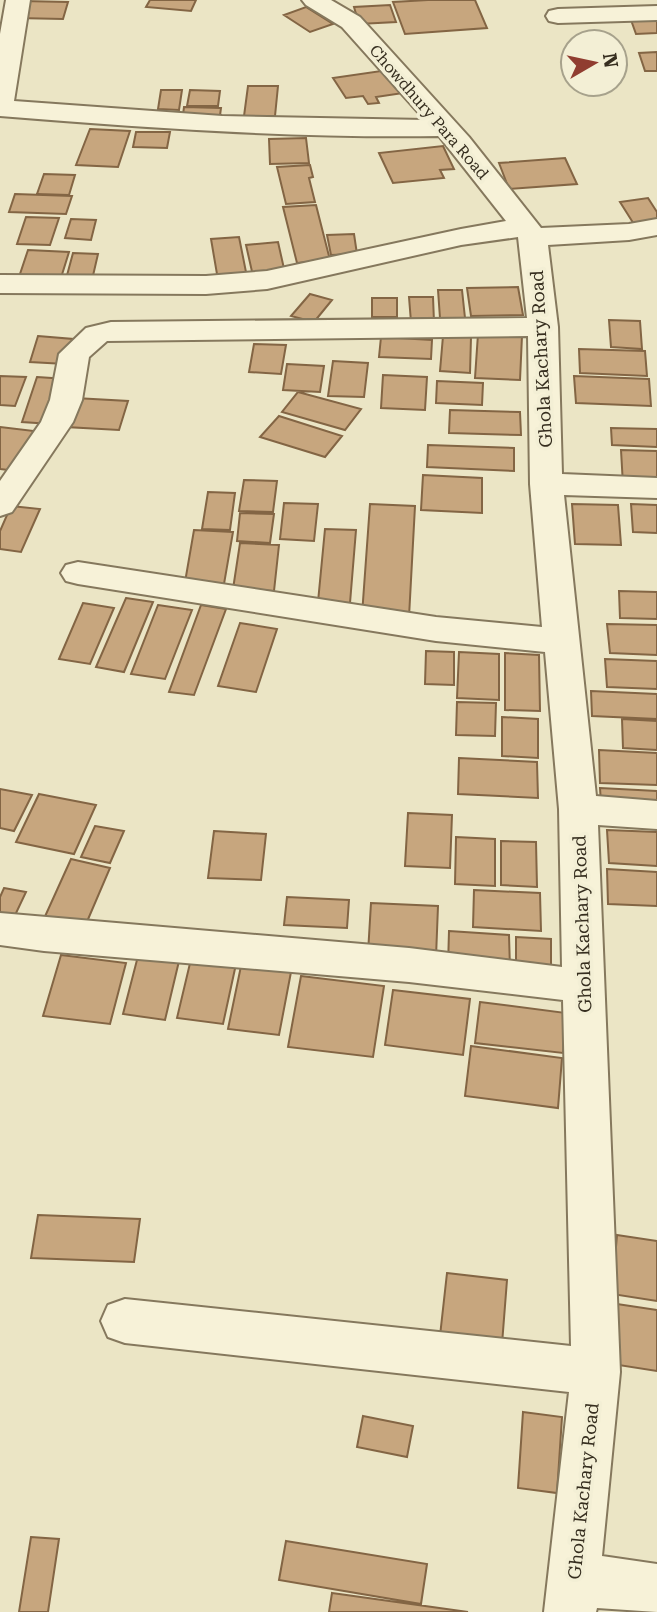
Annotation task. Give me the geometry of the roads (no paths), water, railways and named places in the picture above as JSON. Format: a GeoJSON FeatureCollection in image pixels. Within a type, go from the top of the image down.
{"type":"FeatureCollection","features":[{"type":"Feature","properties":{"kind":"street"},"geometry":{"type":"LineString","coordinates":[[18,0],[0,108],[222,125],[321,129],[444,128]]}},
{"type":"Feature","properties":{"kind":"street","name":"Chowdhury Para Road"},"geometry":{"type":"LineString","coordinates":[[314,0],[351,22],[460,143],[529,232]]}},
{"type":"Feature","properties":{"kind":"street"},"geometry":{"type":"LineString","coordinates":[[558,16],[657,13]]}},
{"type":"Feature","properties":{"kind":"street"},"geometry":{"type":"LineString","coordinates":[[0,285],[206,285],[267,280],[342,266],[461,237],[529,232],[629,232],[657,228]]}},
{"type":"Feature","properties":{"kind":"street","name":"Ghola Kachary Road"},"geometry":{"type":"LineString","coordinates":[[529,232],[543,327],[546,484],[578,809],[584,986],[596,1372],[572,1595]]}},
{"type":"Feature","properties":{"kind":"street"},"geometry":{"type":"LineString","coordinates":[[0,505],[57,422],[66,400],[74,354],[97,334],[111,331],[543,327]]}},
{"type":"Feature","properties":{"kind":"street"},"geometry":{"type":"LineString","coordinates":[[546,484],[657,488]]}},
{"type":"Feature","properties":{"kind":"street"},"geometry":{"type":"LineString","coordinates":[[78,573],[436,629],[561,641]]}},
{"type":"Feature","properties":{"kind":"street"},"geometry":{"type":"LineString","coordinates":[[578,809],[657,815]]}},
{"type":"Feature","properties":{"kind":"street"},"geometry":{"type":"LineString","coordinates":[[0,929],[44,935],[409,965],[584,986]]}},
{"type":"Feature","properties":{"kind":"street"},"geometry":{"type":"LineString","coordinates":[[125,1321],[596,1372]]}},
{"type":"Feature","properties":{"kind":"street"},"geometry":{"type":"LineString","coordinates":[[572,1595],[657,1590]]}}]}
